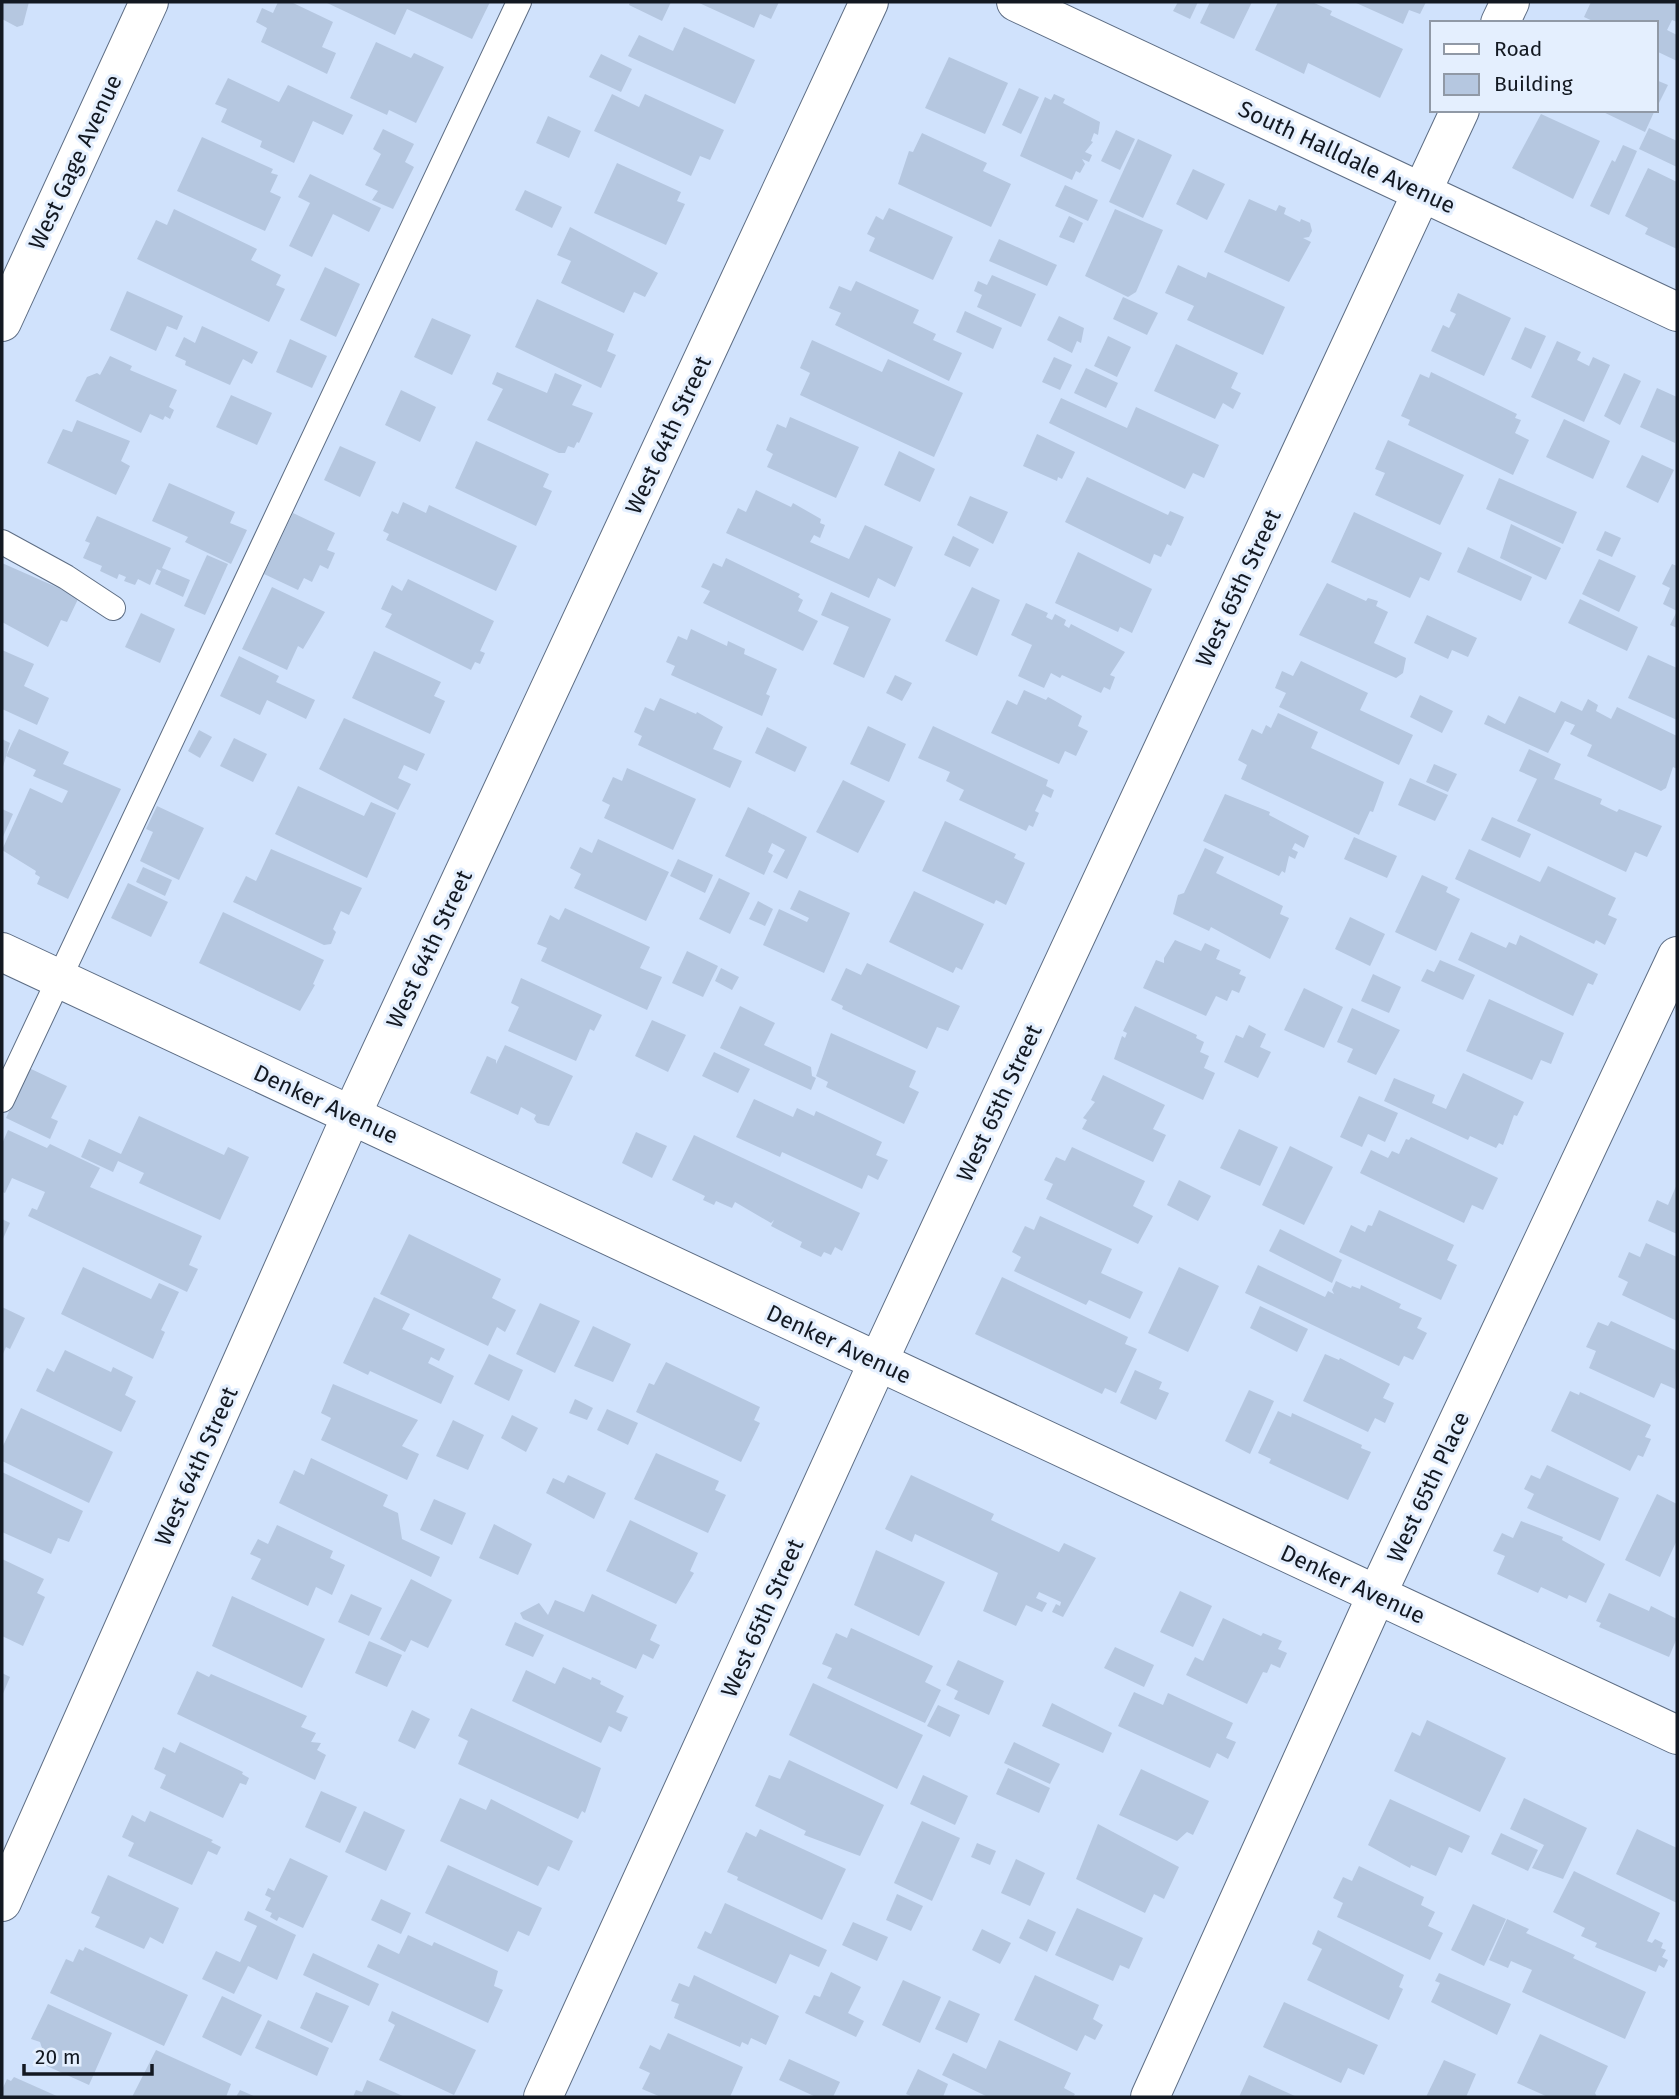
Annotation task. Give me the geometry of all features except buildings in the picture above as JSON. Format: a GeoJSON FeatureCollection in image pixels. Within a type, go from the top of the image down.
{"type":"FeatureCollection","features":[{"type":"Feature","properties":{"kind":"street","name":"West Gage Avenue"},"geometry":{"type":"LineString","coordinates":[[2,321],[149,2]]}},
{"type":"Feature","properties":{"kind":"street","name":"West 64th Street"},"geometry":{"type":"LineString","coordinates":[[2,1902],[351,1116],[869,2]]}},
{"type":"Feature","properties":{"kind":"street","name":"South Halldale Avenue"},"geometry":{"type":"LineString","coordinates":[[1016,2],[1677,312]]}},
{"type":"Feature","properties":{"kind":"street"},"geometry":{"type":"LineString","coordinates":[[1501,21],[1510,2]]}},
{"type":"Feature","properties":{"kind":"street","name":"West 65th Street"},"geometry":{"type":"LineString","coordinates":[[543,2097],[878,1362],[1459,112]]}},
{"type":"Feature","properties":{"kind":"street","name":"Denker Avenue"},"geometry":{"type":"LineString","coordinates":[[2,953],[1677,1735]]}},
{"type":"Feature","properties":{"kind":"street","name":"West 65th Place"},"geometry":{"type":"LineString","coordinates":[[1150,2097],[1377,1594],[1677,956]]}},
{"type":"Feature","properties":{"kind":"lane"},"geometry":{"type":"LineString","coordinates":[[2,1100],[519,2]]}},
{"type":"Feature","properties":{"kind":"lane"},"geometry":{"type":"LineString","coordinates":[[2,542],[66,577],[113,608]]}}]}
